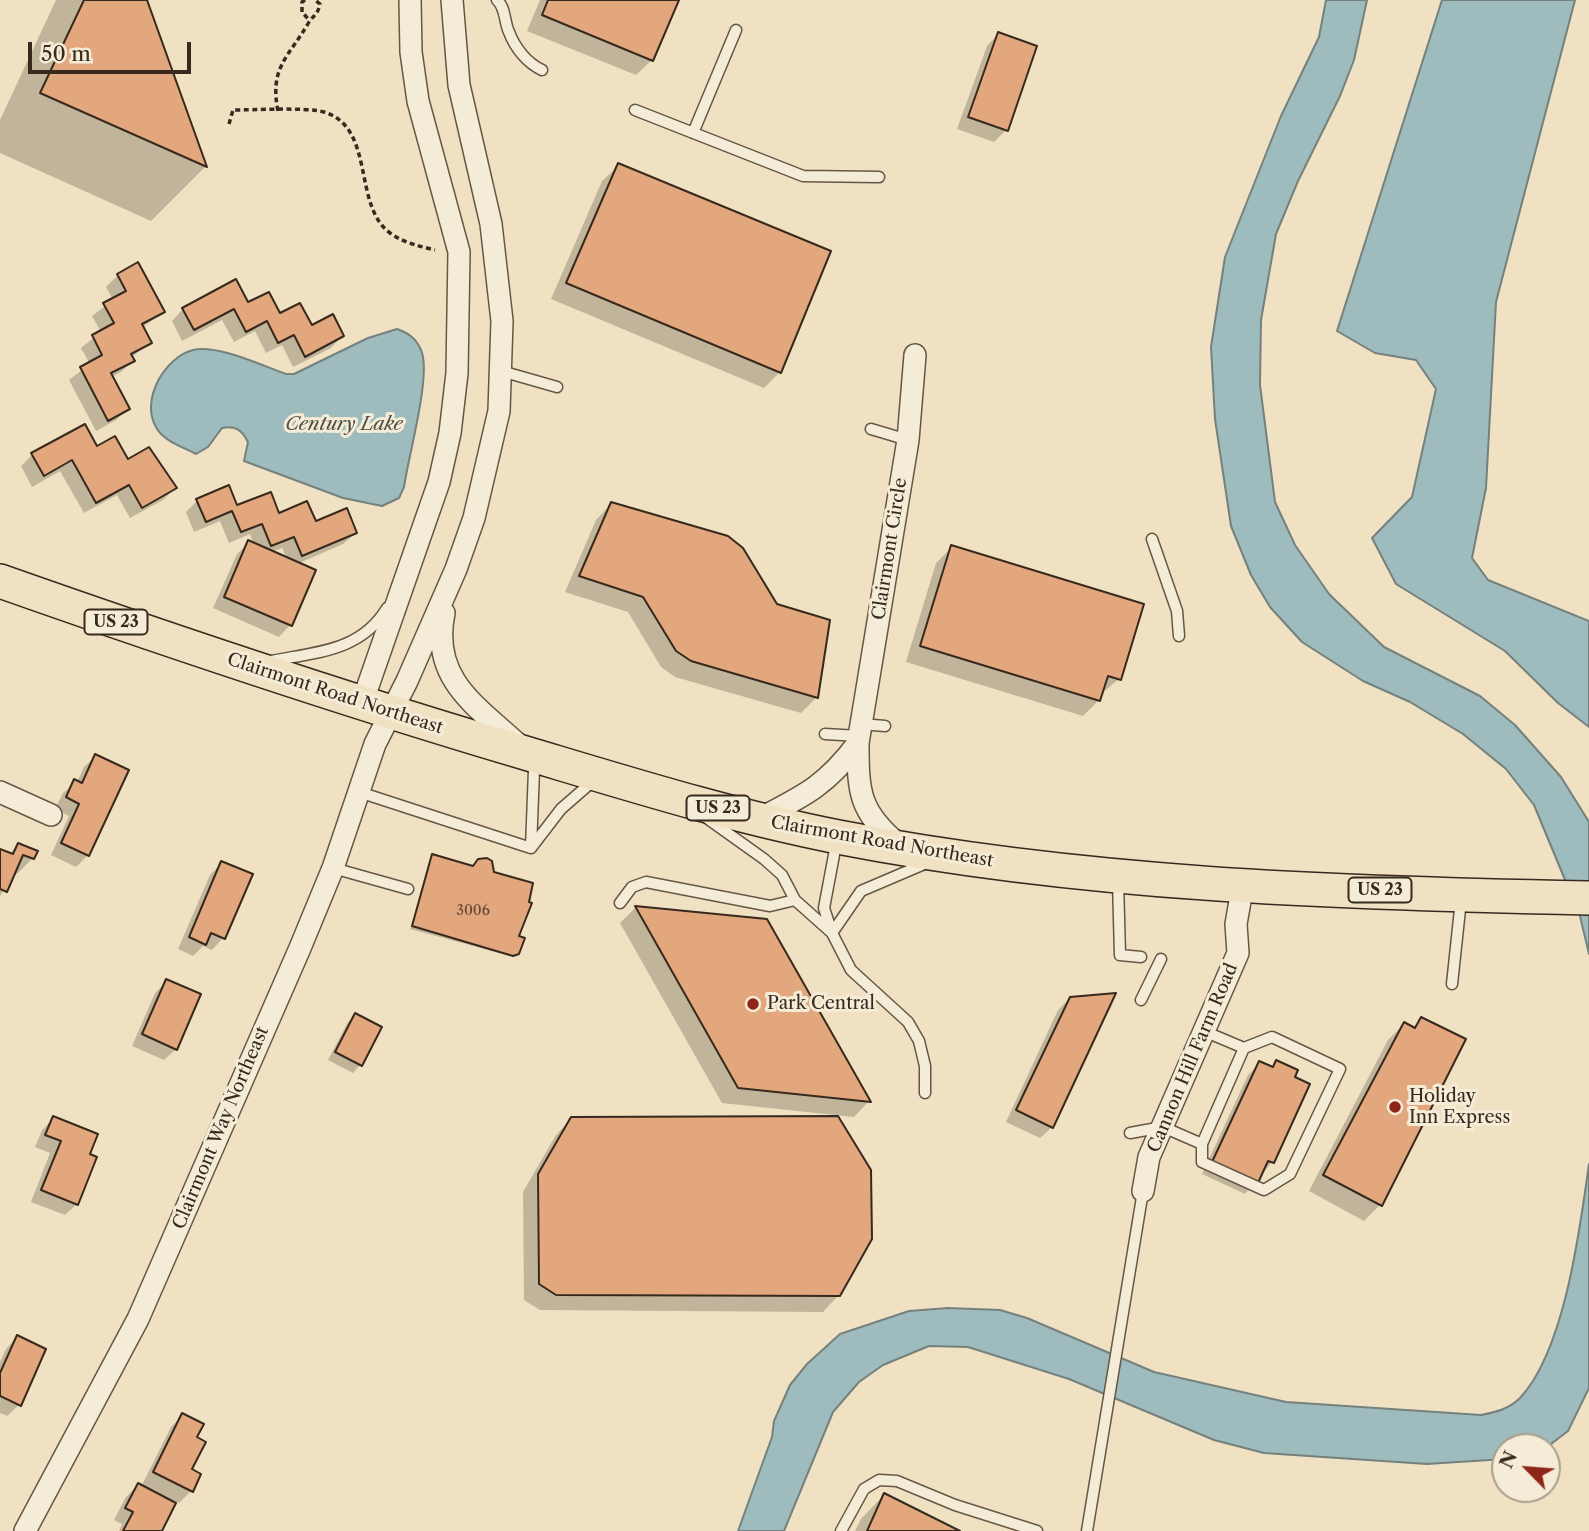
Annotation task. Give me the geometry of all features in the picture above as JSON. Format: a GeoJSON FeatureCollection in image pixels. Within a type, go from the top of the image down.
{"type":"FeatureCollection","features":[{"type":"Feature","properties":{"kind":"main road","name":"Clairmont Road Northeast"},"geometry":{"type":"LineString","coordinates":[[0,581],[245,666],[376,708],[675,797],[838,836],[945,855],[1118,877],[1589,898]]}},
{"type":"Feature","properties":{"kind":"street"},"geometry":{"type":"LineString","coordinates":[[376,708],[406,576],[445,456],[455,403],[460,297],[459,252],[430,151],[414,76],[410,0]]}},
{"type":"Feature","properties":{"kind":"street"},"geometry":{"type":"LineString","coordinates":[[452,0],[459,85],[484,187],[497,263],[501,371],[499,411],[489,463],[456,569],[441,630],[445,664],[460,691],[528,754]]}},
{"type":"Feature","properties":{"kind":"street","name":"Clairmont Circle"},"geometry":{"type":"LineString","coordinates":[[903,848],[882,831],[862,801],[858,787],[859,735],[908,440],[915,355]]}},
{"type":"Feature","properties":{"kind":"street"},"geometry":{"type":"LineString","coordinates":[[376,708],[456,569]]}},
{"type":"Feature","properties":{"kind":"street","name":"Clairmont Way Northeast"},"geometry":{"type":"LineString","coordinates":[[25,1531],[138,1319],[333,867],[375,744],[376,708]]}},
{"type":"Feature","properties":{"kind":"street","name":"Clairmont Circle"},"geometry":{"type":"LineString","coordinates":[[759,819],[813,792],[837,771],[859,735]]}},
{"type":"Feature","properties":{"kind":"street"},"geometry":{"type":"LineString","coordinates":[[0,792],[51,815]]}},
{"type":"Feature","properties":{"kind":"street","name":"Cannon Hill Farm Road"},"geometry":{"type":"LineString","coordinates":[[1143,1191],[1149,1157],[1206,1032],[1238,953],[1236,924],[1243,884]]}},
{"type":"Feature","properties":{"kind":"lane"},"geometry":{"type":"LineString","coordinates":[[497,0],[509,33],[528,63],[542,70]]}},
{"type":"Feature","properties":{"kind":"lane"},"geometry":{"type":"LineString","coordinates":[[692,133],[736,30]]}},
{"type":"Feature","properties":{"kind":"lane"},"geometry":{"type":"LineString","coordinates":[[635,110],[803,176],[879,177]]}},
{"type":"Feature","properties":{"kind":"lane"},"geometry":{"type":"LineString","coordinates":[[501,371],[557,387]]}},
{"type":"Feature","properties":{"kind":"lane"},"geometry":{"type":"LineString","coordinates":[[871,429],[908,440]]}},
{"type":"Feature","properties":{"kind":"lane"},"geometry":{"type":"LineString","coordinates":[[1152,539],[1177,611],[1179,636]]}},
{"type":"Feature","properties":{"kind":"lane"},"geometry":{"type":"LineString","coordinates":[[245,666],[349,645],[364,636],[382,617],[406,576]]}},
{"type":"Feature","properties":{"kind":"lane"},"geometry":{"type":"LineString","coordinates":[[825,734],[859,735],[886,726]]}},
{"type":"Feature","properties":{"kind":"lane"},"geometry":{"type":"LineString","coordinates":[[528,754],[534,770],[531,848]]}},
{"type":"Feature","properties":{"kind":"lane"},"geometry":{"type":"LineString","coordinates":[[531,848],[561,809],[600,775]]}},
{"type":"Feature","properties":{"kind":"lane"},"geometry":{"type":"LineString","coordinates":[[359,792],[531,848]]}},
{"type":"Feature","properties":{"kind":"lane"},"geometry":{"type":"LineString","coordinates":[[675,797],[764,859],[782,875],[795,900],[832,933]]}},
{"type":"Feature","properties":{"kind":"lane"},"geometry":{"type":"LineString","coordinates":[[838,836],[824,908],[832,933],[851,970],[908,1022],[919,1041],[925,1066],[925,1093]]}},
{"type":"Feature","properties":{"kind":"lane"},"geometry":{"type":"LineString","coordinates":[[832,933],[861,891],[945,855]]}},
{"type":"Feature","properties":{"kind":"lane"},"geometry":{"type":"LineString","coordinates":[[333,867],[408,889]]}},
{"type":"Feature","properties":{"kind":"lane"},"geometry":{"type":"LineString","coordinates":[[1118,877],[1120,955],[1141,957]]}},
{"type":"Feature","properties":{"kind":"lane"},"geometry":{"type":"LineString","coordinates":[[620,903],[632,887],[646,882],[770,906],[795,900]]}},
{"type":"Feature","properties":{"kind":"lane"},"geometry":{"type":"LineString","coordinates":[[1452,984],[1462,894]]}},
{"type":"Feature","properties":{"kind":"lane"},"geometry":{"type":"LineString","coordinates":[[1141,1000],[1161,959]]}},
{"type":"Feature","properties":{"kind":"lane"},"geometry":{"type":"LineString","coordinates":[[1206,1032],[1244,1048],[1272,1037],[1340,1069],[1290,1174],[1264,1190],[1202,1162],[1202,1144],[1244,1048]]}},
{"type":"Feature","properties":{"kind":"lane"},"geometry":{"type":"LineString","coordinates":[[1129,1133],[1163,1127],[1202,1144]]}},
{"type":"Feature","properties":{"kind":"lane"},"geometry":{"type":"LineString","coordinates":[[1087,1531],[1143,1191]]}},
{"type":"Feature","properties":{"kind":"lane"},"geometry":{"type":"LineString","coordinates":[[841,1531],[864,1489],[879,1480],[897,1481],[955,1505],[1037,1531]]}},
{"type":"Feature","properties":{"kind":"path"},"geometry":{"type":"LineString","coordinates":[[305,0],[302,2],[302,12],[310,21]]}},
{"type":"Feature","properties":{"kind":"path"},"geometry":{"type":"LineString","coordinates":[[278,111],[275,96],[281,62],[296,47],[310,21],[318,14],[320,4],[315,0]]}},
{"type":"Feature","properties":{"kind":"path"},"geometry":{"type":"LineString","coordinates":[[229,124],[233,110],[326,112],[343,125],[357,145],[372,212],[389,232],[408,244],[435,250]]}},
{"type":"Feature","properties":{"kind":"water"},"geometry":{"type":"Polygon","coordinates":[[[1326,0],[1367,0],[1354,60],[1340,96],[1298,181],[1276,234],[1261,320],[1260,385],[1275,502],[1295,545],[1329,594],[1384,647],[1480,696],[1515,725],[1561,777],[1589,822],[1589,954],[1580,916],[1534,805],[1506,769],[1463,734],[1410,702],[1363,681],[1302,642],[1270,607],[1251,575],[1231,526],[1215,419],[1211,347],[1225,257],[1281,116],[1319,37],[1326,0]]]}},
{"type":"Feature","properties":{"kind":"water"},"geometry":{"type":"Polygon","coordinates":[[[1442,0],[1575,0],[1496,302],[1486,488],[1472,558],[1488,580],[1589,621],[1589,727],[1558,703],[1505,651],[1396,584],[1372,538],[1412,497],[1436,389],[1416,360],[1375,353],[1337,331],[1442,0]]]}},
{"type":"Feature","properties":{"kind":"water","name":"Century Lake"},"geometry":{"type":"Polygon","coordinates":[[[397,329],[417,342],[424,362],[424,377],[404,487],[399,498],[382,506],[343,498],[244,461],[248,442],[241,432],[234,428],[222,428],[208,447],[196,454],[163,436],[156,427],[151,405],[153,393],[165,370],[183,354],[193,350],[214,350],[286,374],[294,374],[368,338],[397,329]]]}},
{"type":"Feature","properties":{"kind":"water"},"geometry":{"type":"Polygon","coordinates":[[[1589,1164],[1589,1388],[1568,1431],[1561,1436],[1561,1433],[1491,1433],[1491,1460],[1427,1464],[1264,1453],[1214,1440],[1069,1379],[968,1347],[929,1346],[883,1365],[859,1382],[833,1412],[784,1531],[738,1531],[772,1437],[774,1421],[790,1385],[807,1364],[840,1334],[909,1311],[948,1308],[1000,1310],[1027,1318],[1154,1372],[1286,1402],[1481,1415],[1502,1410],[1520,1398],[1536,1377],[1548,1350],[1568,1287],[1589,1164]]]}},
{"type":"Feature","properties":{"kind":"building"},"geometry":{"type":"Polygon","coordinates":[[[84,0],[147,0],[207,167],[40,93],[84,0]]]}},
{"type":"Feature","properties":{"kind":"building"},"geometry":{"type":"Polygon","coordinates":[[[548,0],[679,0],[653,61],[542,15],[548,0]]]}},
{"type":"Feature","properties":{"kind":"building"},"geometry":{"type":"Polygon","coordinates":[[[998,32],[1037,46],[1008,131],[968,117],[998,32]]]}},
{"type":"Feature","properties":{"kind":"building"},"geometry":{"type":"Polygon","coordinates":[[[618,163],[831,251],[781,373],[566,283],[618,163]]]}},
{"type":"Feature","properties":{"kind":"building"},"geometry":{"type":"Polygon","coordinates":[[[138,262],[165,312],[142,324],[152,343],[131,354],[135,361],[111,373],[130,409],[108,421],[80,367],[102,355],[92,335],[114,323],[103,303],[126,291],[117,274],[138,262]]]}},
{"type":"Feature","properties":{"kind":"building"},"geometry":{"type":"Polygon","coordinates":[[[236,279],[248,302],[269,292],[280,313],[300,303],[312,325],[333,314],[344,336],[305,357],[294,335],[278,343],[267,321],[246,332],[234,309],[194,330],[182,308],[236,279]]]}},
{"type":"Feature","properties":{"kind":"building"},"geometry":{"type":"Polygon","coordinates":[[[85,424],[97,446],[115,436],[128,459],[149,447],[177,488],[142,508],[129,485],[96,503],[72,460],[44,476],[31,453],[85,424]]]}},
{"type":"Feature","properties":{"kind":"building"},"geometry":{"type":"Polygon","coordinates":[[[229,485],[237,505],[271,492],[279,513],[307,501],[316,521],[347,508],[357,533],[302,556],[294,537],[271,546],[262,524],[241,532],[232,511],[206,522],[196,499],[229,485]]]}},
{"type":"Feature","properties":{"kind":"building"},"geometry":{"type":"Polygon","coordinates":[[[611,502],[728,536],[743,548],[777,604],[830,620],[818,698],[691,661],[676,651],[643,597],[579,576],[611,502]]]}},
{"type":"Feature","properties":{"kind":"building"},"geometry":{"type":"Polygon","coordinates":[[[248,540],[316,570],[292,626],[224,597],[248,540]]]}},
{"type":"Feature","properties":{"kind":"building"},"geometry":{"type":"Polygon","coordinates":[[[951,545],[1144,604],[1121,680],[1108,676],[1100,701],[920,646],[951,545]]]}},
{"type":"Feature","properties":{"kind":"building"},"geometry":{"type":"Polygon","coordinates":[[[95,754],[129,770],[89,856],[61,843],[79,804],[66,797],[74,779],[82,783],[95,754]]]}},
{"type":"Feature","properties":{"kind":"building"},"geometry":{"type":"Polygon","coordinates":[[[18,843],[38,851],[34,859],[23,855],[7,892],[0,889],[0,849],[13,854],[18,843]]]}},
{"type":"Feature","properties":{"kind":"building"},"geometry":{"type":"Polygon","coordinates":[[[432,854],[473,866],[478,859],[487,858],[492,861],[494,872],[533,883],[529,902],[532,903],[519,936],[525,938],[519,954],[513,956],[412,926],[432,854]]]}},
{"type":"Feature","properties":{"kind":"building"},"geometry":{"type":"Polygon","coordinates":[[[221,861],[253,874],[225,939],[211,933],[206,945],[189,937],[221,861]]]}},
{"type":"Feature","properties":{"kind":"building","name":"Park Central"},"geometry":{"type":"Polygon","coordinates":[[[635,906],[767,919],[871,1102],[738,1088],[635,906]]]}},
{"type":"Feature","properties":{"kind":"building"},"geometry":{"type":"Polygon","coordinates":[[[166,979],[201,994],[177,1050],[142,1034],[166,979]]]}},
{"type":"Feature","properties":{"kind":"building"},"geometry":{"type":"Polygon","coordinates":[[[1116,993],[1053,1128],[1016,1110],[1070,997],[1116,993]]]}},
{"type":"Feature","properties":{"kind":"building"},"geometry":{"type":"Polygon","coordinates":[[[355,1013],[382,1027],[362,1066],[335,1052],[355,1013]]]}},
{"type":"Feature","properties":{"kind":"building","name":"Holiday Inn Express"},"geometry":{"type":"Polygon","coordinates":[[[1421,1017],[1466,1039],[1382,1206],[1323,1175],[1404,1022],[1415,1028],[1421,1017]]]}},
{"type":"Feature","properties":{"kind":"building"},"geometry":{"type":"Polygon","coordinates":[[[1276,1060],[1298,1070],[1295,1077],[1310,1084],[1274,1163],[1268,1161],[1258,1183],[1212,1162],[1259,1061],[1273,1067],[1276,1060]]]}},
{"type":"Feature","properties":{"kind":"building"},"geometry":{"type":"Polygon","coordinates":[[[53,1116],[98,1134],[90,1154],[97,1157],[78,1205],[41,1190],[61,1141],[45,1135],[53,1116]]]}},
{"type":"Feature","properties":{"kind":"building"},"geometry":{"type":"Polygon","coordinates":[[[838,1116],[871,1170],[872,1239],[840,1296],[556,1295],[539,1284],[538,1174],[571,1117],[838,1116]]]}},
{"type":"Feature","properties":{"kind":"building"},"geometry":{"type":"Polygon","coordinates":[[[17,1335],[46,1349],[21,1406],[0,1396],[0,1373],[17,1335]]]}},
{"type":"Feature","properties":{"kind":"building"},"geometry":{"type":"Polygon","coordinates":[[[182,1413],[204,1424],[197,1437],[206,1442],[192,1469],[201,1474],[193,1492],[153,1472],[182,1413]]]}},
{"type":"Feature","properties":{"kind":"building"},"geometry":{"type":"Polygon","coordinates":[[[138,1483],[176,1503],[162,1531],[123,1531],[133,1512],[125,1508],[138,1483]]]}},
{"type":"Feature","properties":{"kind":"building"},"geometry":{"type":"Polygon","coordinates":[[[884,1493],[960,1531],[867,1531],[884,1493]]]}},
{"type":"Feature","properties":{"kind":"place","name":"Park Central"},"geometry":{"type":"Point","coordinates":[753,1004]}},
{"type":"Feature","properties":{"kind":"place","name":"Holiday Inn Express"},"geometry":{"type":"Point","coordinates":[1395,1107]}}]}
